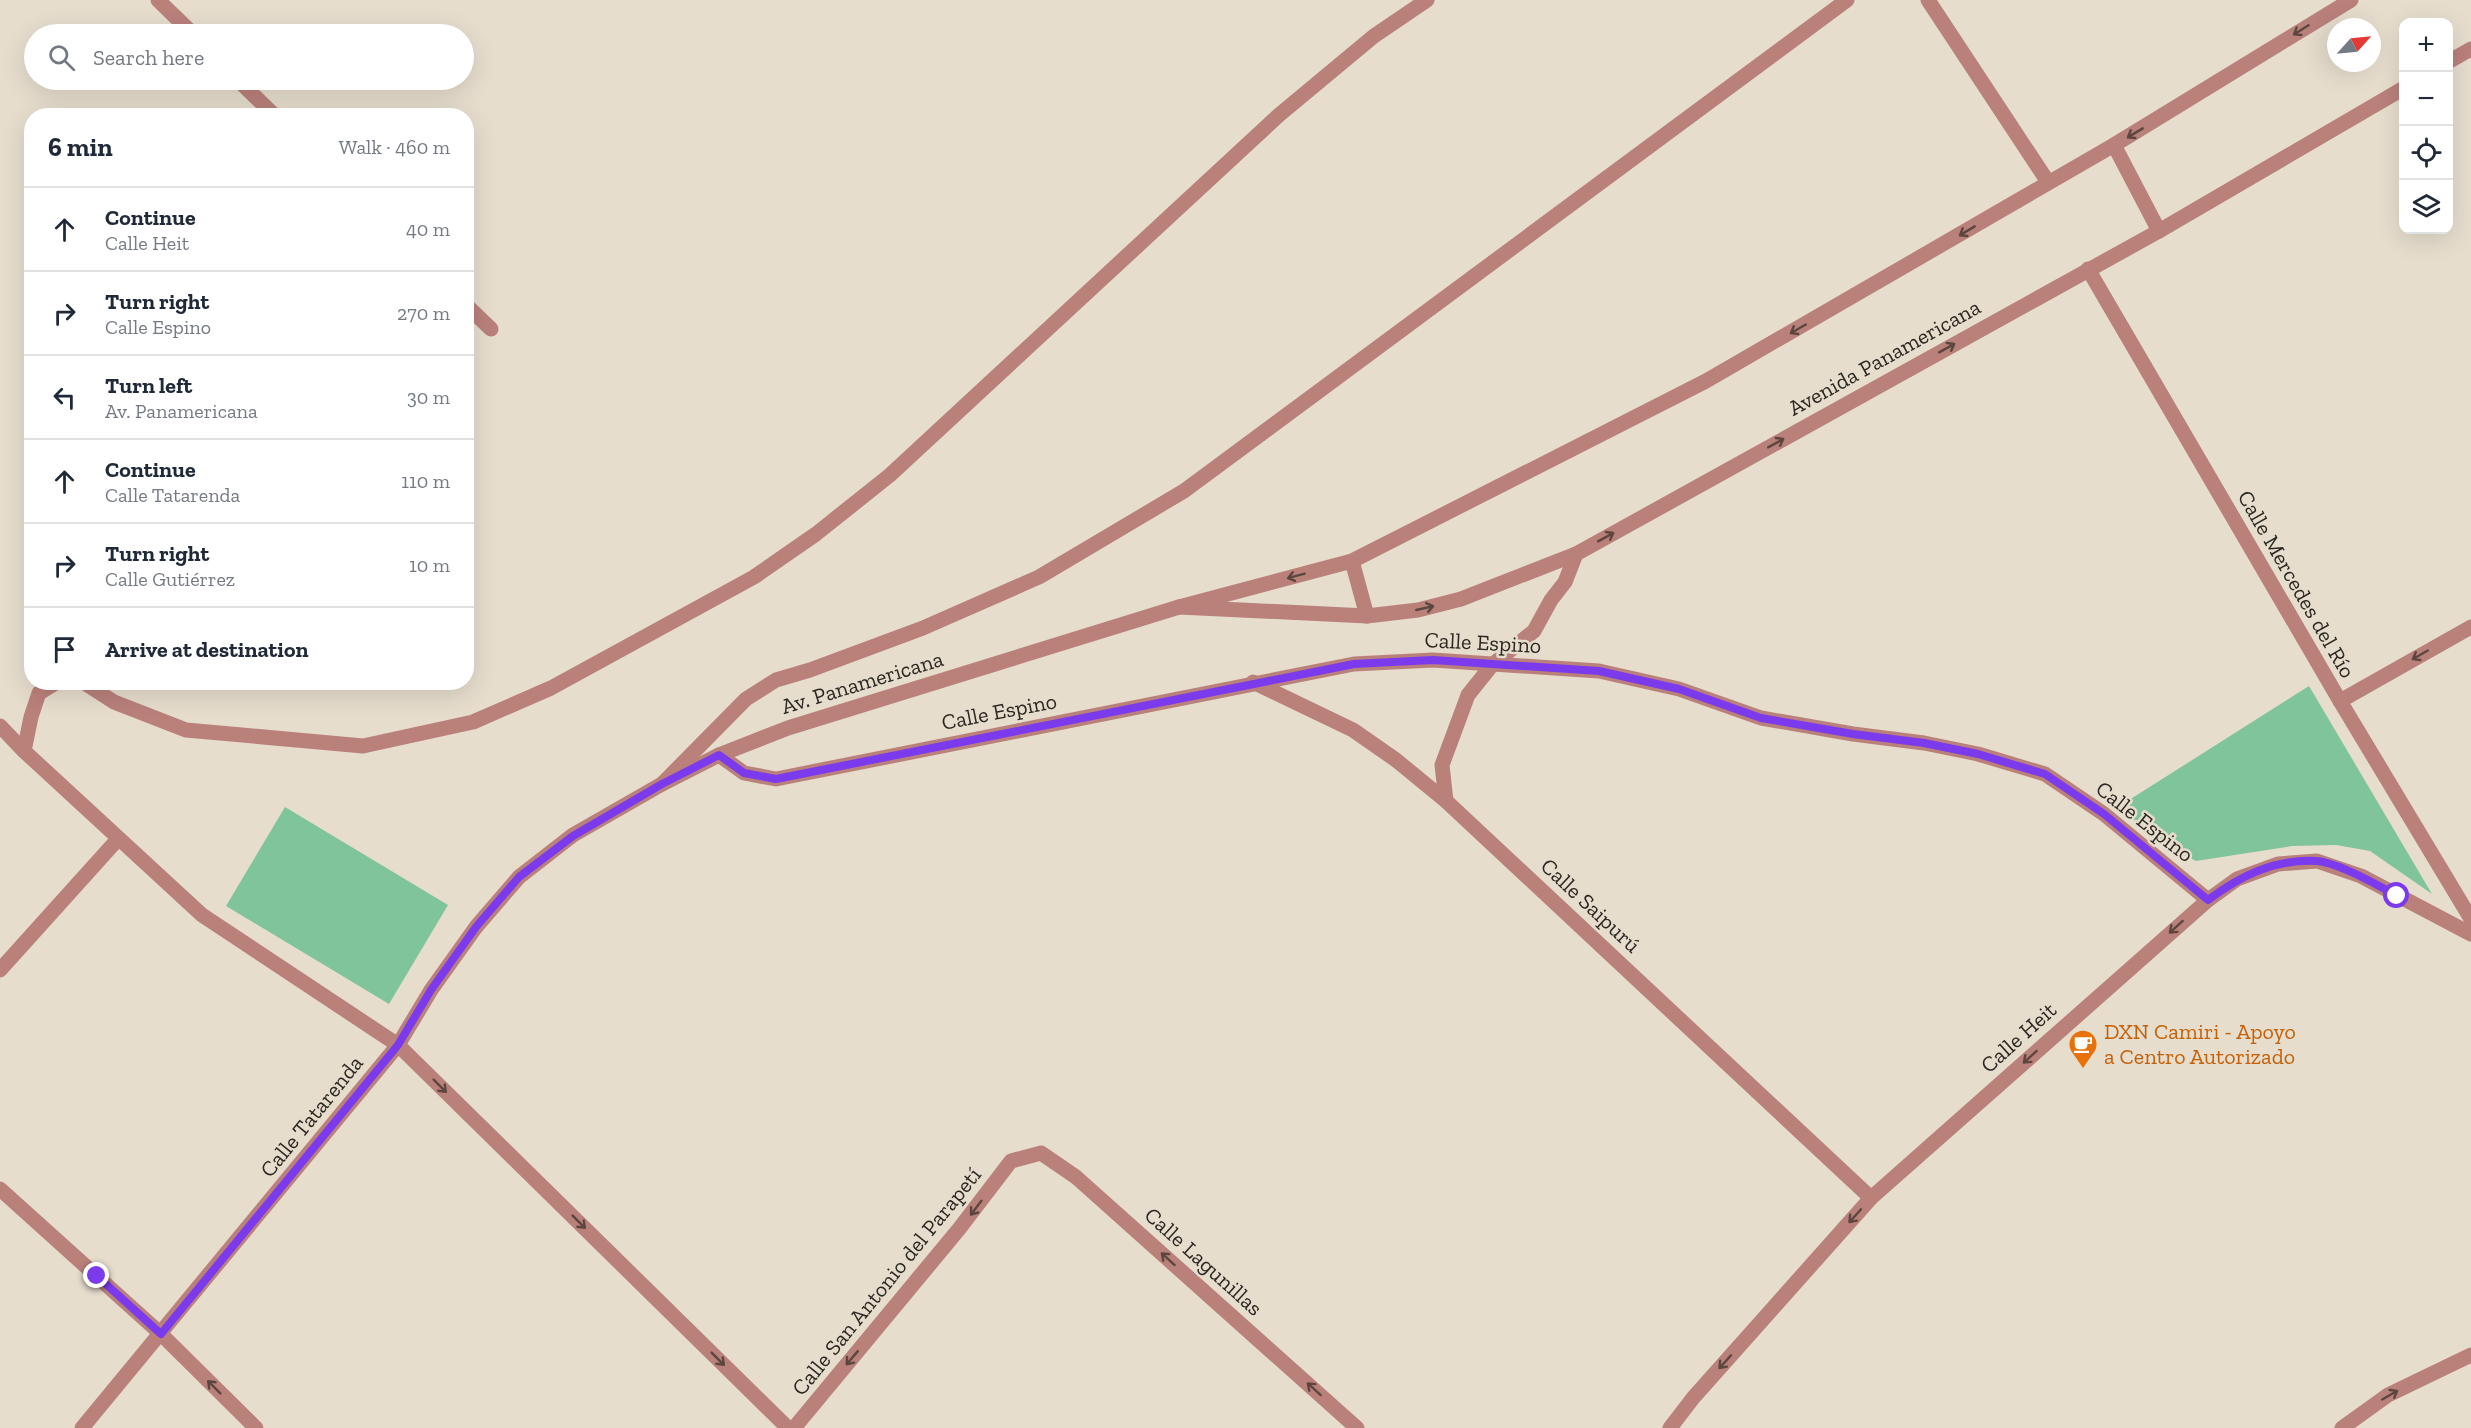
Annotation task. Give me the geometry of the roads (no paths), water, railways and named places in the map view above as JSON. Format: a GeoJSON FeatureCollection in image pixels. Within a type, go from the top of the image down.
{"type":"FeatureCollection","features":[{"type":"Feature","properties":{"kind":"street"},"geometry":{"type":"LineString","coordinates":[[158,0],[183,24]]}},
{"type":"Feature","properties":{"kind":"street"},"geometry":{"type":"LineString","coordinates":[[95,690],[114,702],[186,730],[363,746],[473,722],[551,688],[754,577],[816,534],[890,475],[1279,115],[1374,36],[1427,0]]}},
{"type":"Feature","properties":{"kind":"street"},"geometry":{"type":"LineString","coordinates":[[662,784],[746,699],[776,680],[810,670],[923,628],[1040,577],[1184,491],[1847,0]]}},
{"type":"Feature","properties":{"kind":"street"},"geometry":{"type":"LineString","coordinates":[[1928,0],[2048,182]]}},
{"type":"Feature","properties":{"kind":"street"},"geometry":{"type":"LineString","coordinates":[[1367,616],[1352,561],[1706,381],[2114,145],[2351,0]]}},
{"type":"Feature","properties":{"kind":"street"},"geometry":{"type":"LineString","coordinates":[[2453,59],[2471,49]]}},
{"type":"Feature","properties":{"kind":"street"},"geometry":{"type":"LineString","coordinates":[[248,90],[267,108]]}},
{"type":"Feature","properties":{"kind":"street","name":"Avenida Panamericana"},"geometry":{"type":"LineString","coordinates":[[1179,607],[1367,616],[1418,610],[1461,600],[1576,554],[2159,231],[2399,90]]}},
{"type":"Feature","properties":{"kind":"street"},"geometry":{"type":"LineString","coordinates":[[2114,145],[2159,231]]}},
{"type":"Feature","properties":{"kind":"street","name":"Calle Mercedes del Río"},"geometry":{"type":"LineString","coordinates":[[2088,269],[2340,701],[2471,919]]}},
{"type":"Feature","properties":{"kind":"street"},"geometry":{"type":"LineString","coordinates":[[474,313],[491,329]]}},
{"type":"Feature","properties":{"kind":"street"},"geometry":{"type":"LineString","coordinates":[[1446,801],[1442,765],[1468,695],[1492,665],[1534,631],[1551,600],[1565,582],[1576,554]]}},
{"type":"Feature","properties":{"kind":"street","name":"Av. Panamericana"},"geometry":{"type":"LineString","coordinates":[[573,836],[662,784],[719,755],[788,728],[1179,607],[1352,561]]}},
{"type":"Feature","properties":{"kind":"street"},"geometry":{"type":"LineString","coordinates":[[2340,701],[2471,627]]}},
{"type":"Feature","properties":{"kind":"street","name":"Calle Espino"},"geometry":{"type":"LineString","coordinates":[[719,755],[744,773],[776,779],[1253,682],[1354,664],[1433,660],[1599,671],[1679,689],[1761,718],[1946,747],[2045,774],[2104,814],[2208,900]]}},
{"type":"Feature","properties":{"kind":"street","name":"Calle Saipurú"},"geometry":{"type":"LineString","coordinates":[[1253,682],[1353,730],[1396,760],[1446,801],[1871,1198]]}},
{"type":"Feature","properties":{"kind":"street"},"geometry":{"type":"LineString","coordinates":[[24,751],[31,717],[39,693],[44,690]]}},
{"type":"Feature","properties":{"kind":"street"},"geometry":{"type":"LineString","coordinates":[[0,726],[118,839],[202,915],[398,1045],[788,1428]]}},
{"type":"Feature","properties":{"kind":"street","name":"Calle Tatarenda"},"geometry":{"type":"LineString","coordinates":[[82,1428],[398,1045],[431,990],[476,927],[519,877],[573,836]]}},
{"type":"Feature","properties":{"kind":"street"},"geometry":{"type":"LineString","coordinates":[[0,970],[118,839]]}},
{"type":"Feature","properties":{"kind":"street","name":"Calle Heit"},"geometry":{"type":"LineString","coordinates":[[1670,1428],[1871,1198],[2208,900],[2237,879],[2278,864],[2317,861],[2361,876],[2471,934]]}},
{"type":"Feature","properties":{"kind":"street","name":"Calle Lagunillas"},"geometry":{"type":"LineString","coordinates":[[1011,1161],[1041,1153],[1076,1177],[1357,1428]]}},
{"type":"Feature","properties":{"kind":"street","name":"Calle San Antonio del Parapetí"},"geometry":{"type":"LineString","coordinates":[[794,1428],[959,1229],[1011,1161]]}},
{"type":"Feature","properties":{"kind":"street"},"geometry":{"type":"LineString","coordinates":[[0,1189],[161,1334],[256,1428]]}},
{"type":"Feature","properties":{"kind":"street"},"geometry":{"type":"LineString","coordinates":[[2342,1428],[2388,1395],[2471,1355]]}},
{"type":"Feature","properties":{"kind":"place","name":"DXN Camiri - Apoyo a Centro Autorizado"},"geometry":{"type":"Point","coordinates":[2083,1070]}}]}
